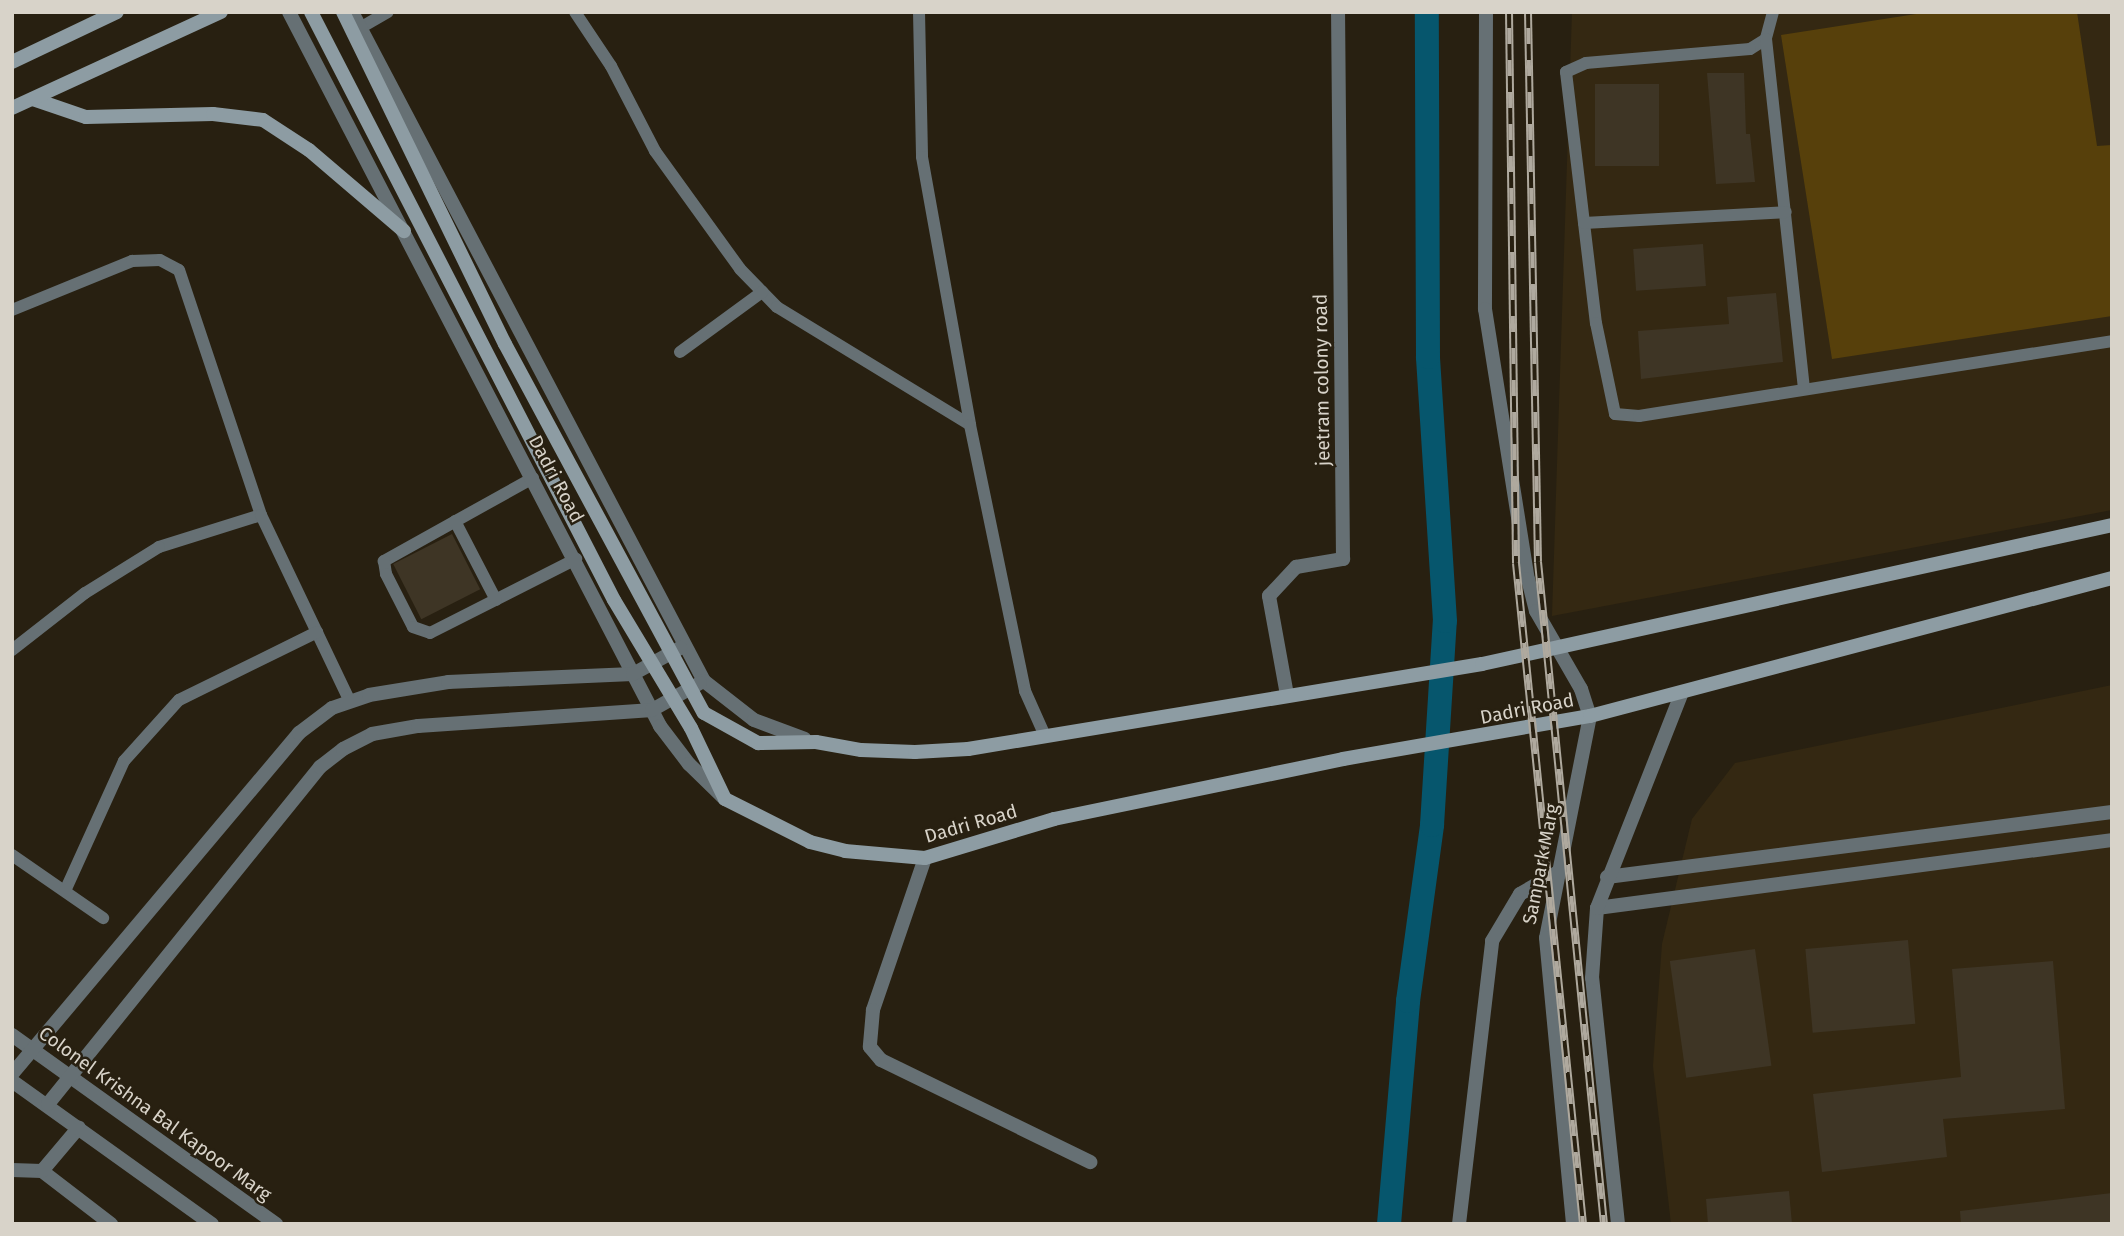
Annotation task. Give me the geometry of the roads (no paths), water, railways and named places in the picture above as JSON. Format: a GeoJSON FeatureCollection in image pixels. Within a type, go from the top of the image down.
{"type":"FeatureCollection","features":[{"type":"Feature","properties":{"kind":"main road"},"geometry":{"type":"LineString","coordinates":[[12,62],[117,12]]}},
{"type":"Feature","properties":{"kind":"main road"},"geometry":{"type":"LineString","coordinates":[[12,108],[221,12]]}},
{"type":"Feature","properties":{"kind":"main road"},"geometry":{"type":"LineString","coordinates":[[311,12],[614,600],[691,728],[725,799]]}},
{"type":"Feature","properties":{"kind":"main road"},"geometry":{"type":"LineString","coordinates":[[343,12],[505,344],[704,713],[758,743],[816,742]]}},
{"type":"Feature","properties":{"kind":"main road"},"geometry":{"type":"LineString","coordinates":[[33,99],[86,117],[213,114],[263,120],[309,150],[404,231]]}},
{"type":"Feature","properties":{"kind":"main road","name":"Dadri Road"},"geometry":{"type":"LineString","coordinates":[[816,742],[861,750],[915,752],[968,749],[1336,686],[1482,664],[2112,524]]}},
{"type":"Feature","properties":{"kind":"main road","name":"Dadri Road"},"geometry":{"type":"LineString","coordinates":[[725,799],[810,842],[845,851],[925,858],[1054,819],[1343,759],[1503,734],[1681,695],[2017,600],[2112,578]]}},
{"type":"Feature","properties":{"kind":"street","name":"Dadri Road"},"geometry":{"type":"LineString","coordinates":[[289,12],[576,559],[652,710],[689,764],[725,799]]}},
{"type":"Feature","properties":{"kind":"street","name":"Dadri Road"},"geometry":{"type":"LineString","coordinates":[[352,12],[704,681],[754,720],[786,735],[816,742]]}},
{"type":"Feature","properties":{"kind":"street","name":"jeetram colony road"},"geometry":{"type":"LineString","coordinates":[[1287,695],[1269,596],[1296,567],[1343,559],[1338,12]]}},
{"type":"Feature","properties":{"kind":"street"},"geometry":{"type":"LineString","coordinates":[[1486,12],[1485,309],[1528,579],[1536,611],[1581,689],[1590,716]]}},
{"type":"Feature","properties":{"kind":"street"},"geometry":{"type":"LineString","coordinates":[[12,1074],[30,1048],[299,733],[332,708],[448,681],[634,674],[686,644]]}},
{"type":"Feature","properties":{"kind":"street"},"geometry":{"type":"LineString","coordinates":[[48,1104],[320,767],[342,749],[372,734],[418,726],[652,710],[704,681]]}},
{"type":"Feature","properties":{"kind":"street"},"geometry":{"type":"LineString","coordinates":[[1618,1224],[1592,978],[1597,908],[1681,695]]}},
{"type":"Feature","properties":{"kind":"street","name":"Sampark Marg"},"geometry":{"type":"LineString","coordinates":[[1573,1224],[1546,938],[1590,716]]}},
{"type":"Feature","properties":{"kind":"street"},"geometry":{"type":"LineString","coordinates":[[1607,877],[2112,812]]}},
{"type":"Feature","properties":{"kind":"street"},"geometry":{"type":"LineString","coordinates":[[1597,908],[2112,840]]}},
{"type":"Feature","properties":{"kind":"street"},"geometry":{"type":"LineString","coordinates":[[925,858],[873,1010],[870,1047],[881,1060],[1090,1162]]}},
{"type":"Feature","properties":{"kind":"street"},"geometry":{"type":"LineString","coordinates":[[1459,1224],[1492,941],[1520,894],[1558,872]]}},
{"type":"Feature","properties":{"kind":"street","name":"Colonel Krishna Bal Kapoor Marg"},"geometry":{"type":"LineString","coordinates":[[12,1035],[275,1224]]}},
{"type":"Feature","properties":{"kind":"street"},"geometry":{"type":"LineString","coordinates":[[12,1081],[48,1104],[212,1224]]}},
{"type":"Feature","properties":{"kind":"street"},"geometry":{"type":"LineString","coordinates":[[42,1171],[79,1127]]}},
{"type":"Feature","properties":{"kind":"street"},"geometry":{"type":"LineString","coordinates":[[12,1170],[42,1171],[111,1224]]}},
{"type":"Feature","properties":{"kind":"lane"},"geometry":{"type":"LineString","coordinates":[[360,28],[388,12]]}},
{"type":"Feature","properties":{"kind":"lane"},"geometry":{"type":"LineString","coordinates":[[575,12],[611,66],[655,151],[732,258],[762,292],[777,307],[970,425]]}},
{"type":"Feature","properties":{"kind":"lane"},"geometry":{"type":"LineString","coordinates":[[919,12],[922,157],[970,425],[1025,691],[1045,736]]}},
{"type":"Feature","properties":{"kind":"lane"},"geometry":{"type":"LineString","coordinates":[[1773,12],[1766,39],[1804,389]]}},
{"type":"Feature","properties":{"kind":"lane"},"geometry":{"type":"LineString","coordinates":[[1766,39],[1750,48],[1571,66],[1566,87],[1596,323],[1615,414],[1639,416],[2112,341]]}},
{"type":"Feature","properties":{"kind":"lane"},"geometry":{"type":"LineString","coordinates":[[1584,223],[1786,212]]}},
{"type":"Feature","properties":{"kind":"lane"},"geometry":{"type":"LineString","coordinates":[[12,310],[132,261],[160,260],[179,270],[261,515],[350,702]]}},
{"type":"Feature","properties":{"kind":"lane"},"geometry":{"type":"LineString","coordinates":[[680,352],[762,292]]}},
{"type":"Feature","properties":{"kind":"lane"},"geometry":{"type":"LineString","coordinates":[[533,478],[384,561],[386,574],[413,627],[430,633],[576,559]]}},
{"type":"Feature","properties":{"kind":"lane"},"geometry":{"type":"LineString","coordinates":[[12,650],[85,593],[159,547],[261,515]]}},
{"type":"Feature","properties":{"kind":"lane"},"geometry":{"type":"LineString","coordinates":[[455,521],[496,600]]}},
{"type":"Feature","properties":{"kind":"lane"},"geometry":{"type":"LineString","coordinates":[[65,891],[124,761],[179,700],[317,632]]}},
{"type":"Feature","properties":{"kind":"lane"},"geometry":{"type":"LineString","coordinates":[[12,855],[103,918]]}},
{"type":"Feature","properties":{"kind":"waterway"},"geometry":{"type":"LineString","coordinates":[[1389,1224],[1408,1001],[1432,825],[1445,621],[1428,357],[1427,12]]}},
{"type":"Feature","properties":{"kind":"railway"},"geometry":{"type":"LineString","coordinates":[[1509,12],[1516,563],[1583,1224]]}},
{"type":"Feature","properties":{"kind":"railway"},"geometry":{"type":"LineString","coordinates":[[1528,12],[1538,562],[1604,1224]]}}]}
